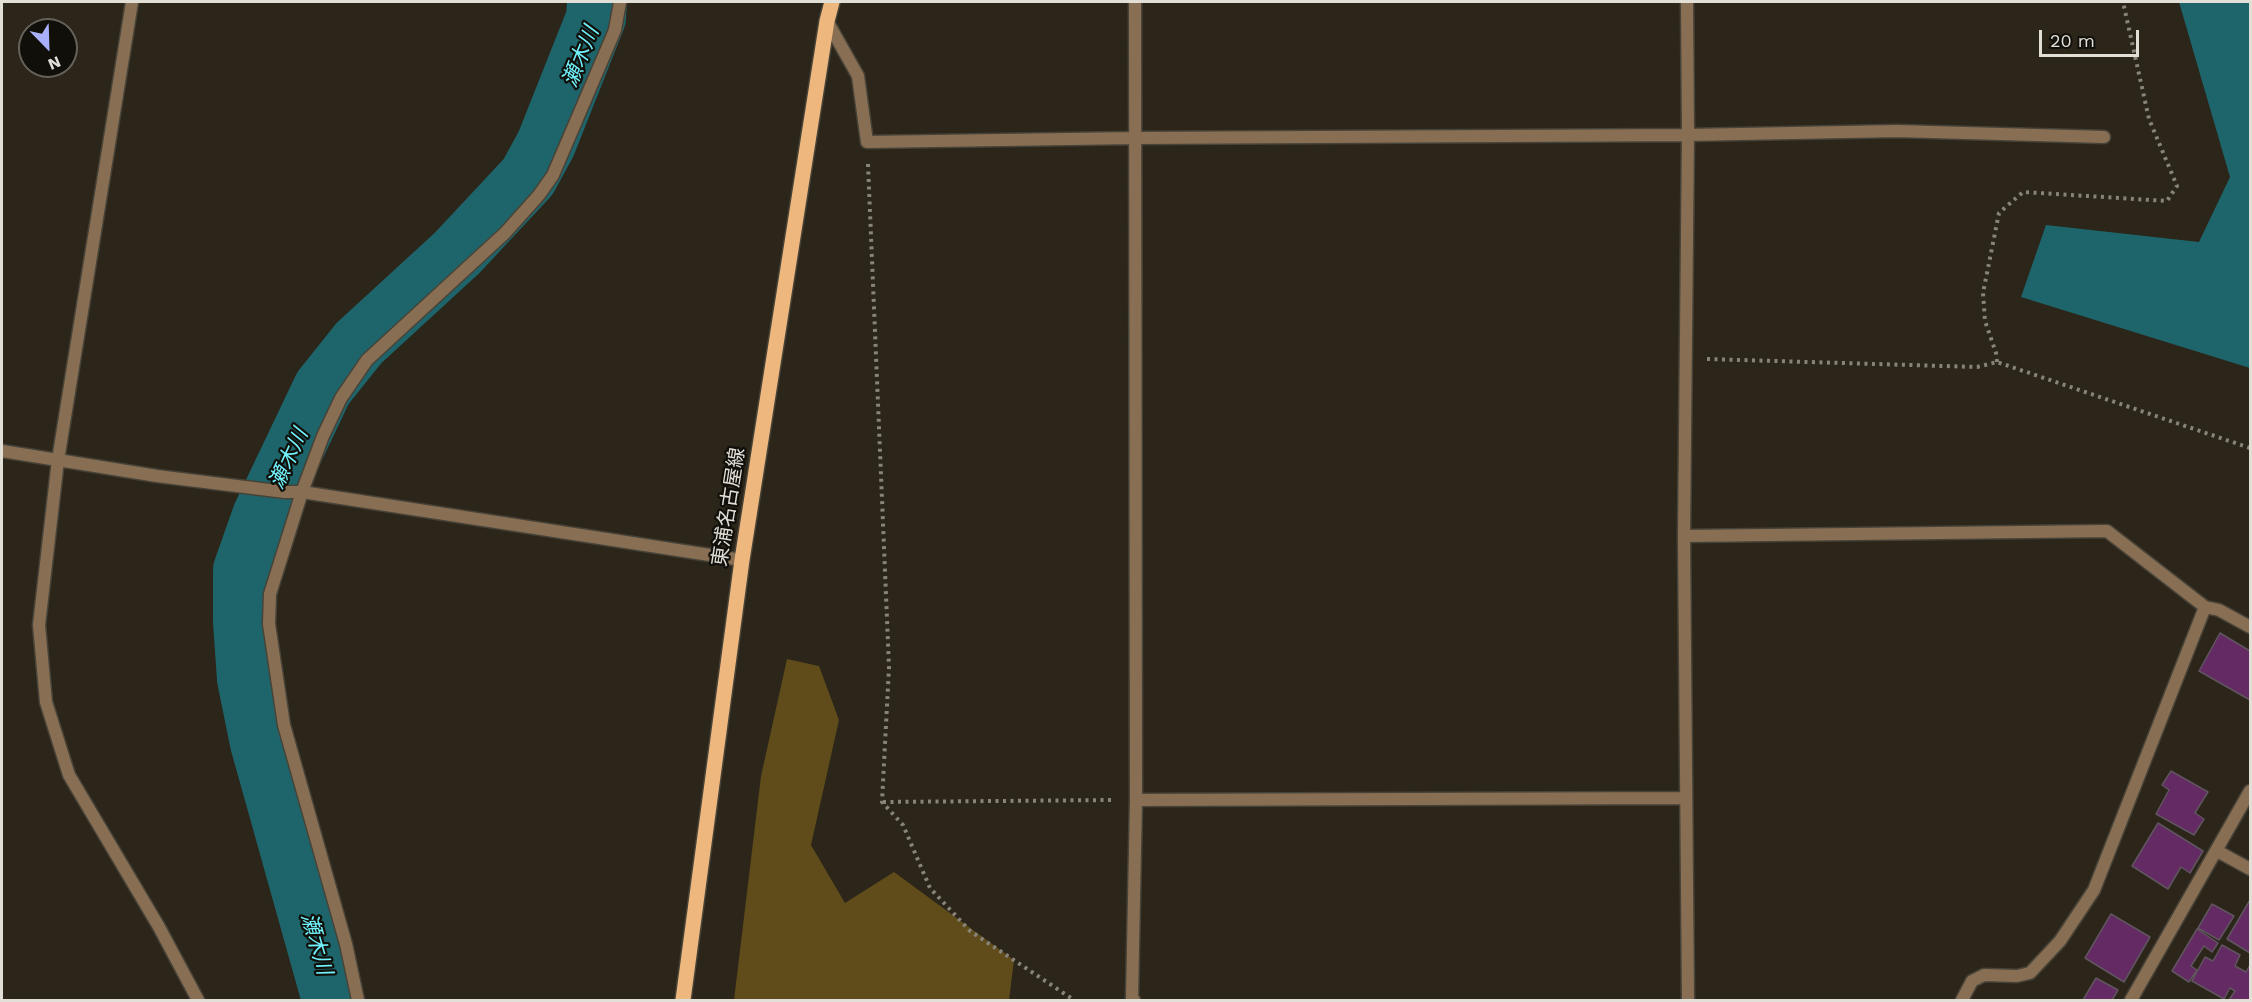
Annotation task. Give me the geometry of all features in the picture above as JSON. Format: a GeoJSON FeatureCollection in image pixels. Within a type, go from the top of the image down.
{"type":"FeatureCollection","features":[{"type":"Feature","properties":{"kind":"main road","name":"東浦名古屋線"},"geometry":{"type":"LineString","coordinates":[[827,2],[828,21]]}},
{"type":"Feature","properties":{"kind":"main road","name":"東浦名古屋線"},"geometry":{"type":"LineString","coordinates":[[683,1000],[742,560],[832,2]]}},
{"type":"Feature","properties":{"kind":"street"},"geometry":{"type":"LineString","coordinates":[[132,2],[58,460],[39,625],[46,702],[69,775],[154,917],[198,1000]]}},
{"type":"Feature","properties":{"kind":"street"},"geometry":{"type":"LineString","coordinates":[[358,1000],[346,944],[285,725],[269,624],[270,594],[302,492],[323,436],[341,398],[367,360],[505,233],[539,195],[553,175],[615,30],[620,2]]}},
{"type":"Feature","properties":{"kind":"street"},"geometry":{"type":"LineString","coordinates":[[1134,1000],[1132,998],[1136,800],[1135,2]]}},
{"type":"Feature","properties":{"kind":"street"},"geometry":{"type":"LineString","coordinates":[[1687,2],[1684,536],[1688,1000]]}},
{"type":"Feature","properties":{"kind":"street"},"geometry":{"type":"LineString","coordinates":[[828,21],[858,75],[867,142],[1897,131],[2103,137]]}},
{"type":"Feature","properties":{"kind":"street"},"geometry":{"type":"LineString","coordinates":[[2,451],[157,476],[285,492],[302,492],[742,560]]}},
{"type":"Feature","properties":{"kind":"street"},"geometry":{"type":"LineString","coordinates":[[1684,536],[2107,531],[2205,607],[2219,610],[2250,627]]}},
{"type":"Feature","properties":{"kind":"street"},"geometry":{"type":"LineString","coordinates":[[1962,1000],[1972,981],[1984,975],[2017,976],[2030,973],[2060,941],[2094,890],[2205,607]]}},
{"type":"Feature","properties":{"kind":"street"},"geometry":{"type":"LineString","coordinates":[[2131,1000],[2250,791]]}},
{"type":"Feature","properties":{"kind":"street"},"geometry":{"type":"LineString","coordinates":[[1136,800],[1685,798]]}},
{"type":"Feature","properties":{"kind":"street"},"geometry":{"type":"LineString","coordinates":[[2217,851],[2250,869]]}},
{"type":"Feature","properties":{"kind":"path"},"geometry":{"type":"LineString","coordinates":[[1996,362],[1996,353],[1985,321],[1983,293],[1999,213],[2023,192],[2167,201],[2177,186],[2149,119],[2123,2]]}},
{"type":"Feature","properties":{"kind":"path"},"geometry":{"type":"LineString","coordinates":[[867,142],[888,667],[882,802],[903,825],[930,888],[970,931],[1074,1000]]}},
{"type":"Feature","properties":{"kind":"path"},"geometry":{"type":"LineString","coordinates":[[1685,358],[1977,367],[1996,362],[2250,448]]}},
{"type":"Feature","properties":{"kind":"path"},"geometry":{"type":"LineString","coordinates":[[882,802],[1136,800]]}},
{"type":"Feature","properties":{"kind":"shaded area"},"geometry":{"type":"Polygon","coordinates":[[[787,659],[819,666],[839,720],[811,845],[845,903],[894,872],[1014,960],[1009,1000],[734,1000],[761,776],[787,659]]]}},
{"type":"Feature","properties":{"kind":"water"},"geometry":{"type":"Polygon","coordinates":[[[2179,2],[2250,2],[2250,368],[2021,297],[2046,225],[2199,242],[2230,177],[2179,2]]]}},
{"type":"Feature","properties":{"kind":"building"},"geometry":{"type":"Polygon","coordinates":[[[2220,633],[2250,651],[2250,700],[2199,671],[2220,633]]]}},
{"type":"Feature","properties":{"kind":"building"},"geometry":{"type":"Polygon","coordinates":[[[2171,771],[2208,792],[2195,813],[2204,819],[2194,835],[2156,814],[2169,790],[2162,785],[2171,771]]]}},
{"type":"Feature","properties":{"kind":"building"},"geometry":{"type":"Polygon","coordinates":[[[2158,823],[2203,851],[2190,873],[2181,867],[2168,889],[2132,866],[2158,823]]]}},
{"type":"Feature","properties":{"kind":"building"},"geometry":{"type":"Polygon","coordinates":[[[2250,900],[2250,953],[2227,939],[2250,900]]]}},
{"type":"Feature","properties":{"kind":"building"},"geometry":{"type":"Polygon","coordinates":[[[2212,904],[2234,916],[2219,940],[2198,928],[2212,904]]]}},
{"type":"Feature","properties":{"kind":"building"},"geometry":{"type":"Polygon","coordinates":[[[2111,914],[2150,937],[2124,982],[2085,958],[2111,914]]]}},
{"type":"Feature","properties":{"kind":"building"},"geometry":{"type":"Polygon","coordinates":[[[2197,929],[2218,943],[2212,952],[2204,946],[2191,966],[2197,970],[2189,982],[2172,971],[2197,929]]]}},
{"type":"Feature","properties":{"kind":"building"},"geometry":{"type":"Polygon","coordinates":[[[2222,945],[2240,955],[2235,966],[2246,972],[2250,965],[2250,1000],[2229,1000],[2235,991],[2230,988],[2224,999],[2192,981],[2205,957],[2213,961],[2222,945]]]}},
{"type":"Feature","properties":{"kind":"building"},"geometry":{"type":"Polygon","coordinates":[[[2096,978],[2118,990],[2112,1000],[2083,1000],[2096,978]]]}},
{"type":"Feature","properties":{"kind":"waterway","name":"瀬木川"},"geometry":{"type":"LineString","coordinates":[[332,1000],[260,743],[247,679],[243,622],[243,570],[262,516],[323,388],[359,343],[457,253],[528,177],[546,144],[596,18],[597,2]]}}]}
